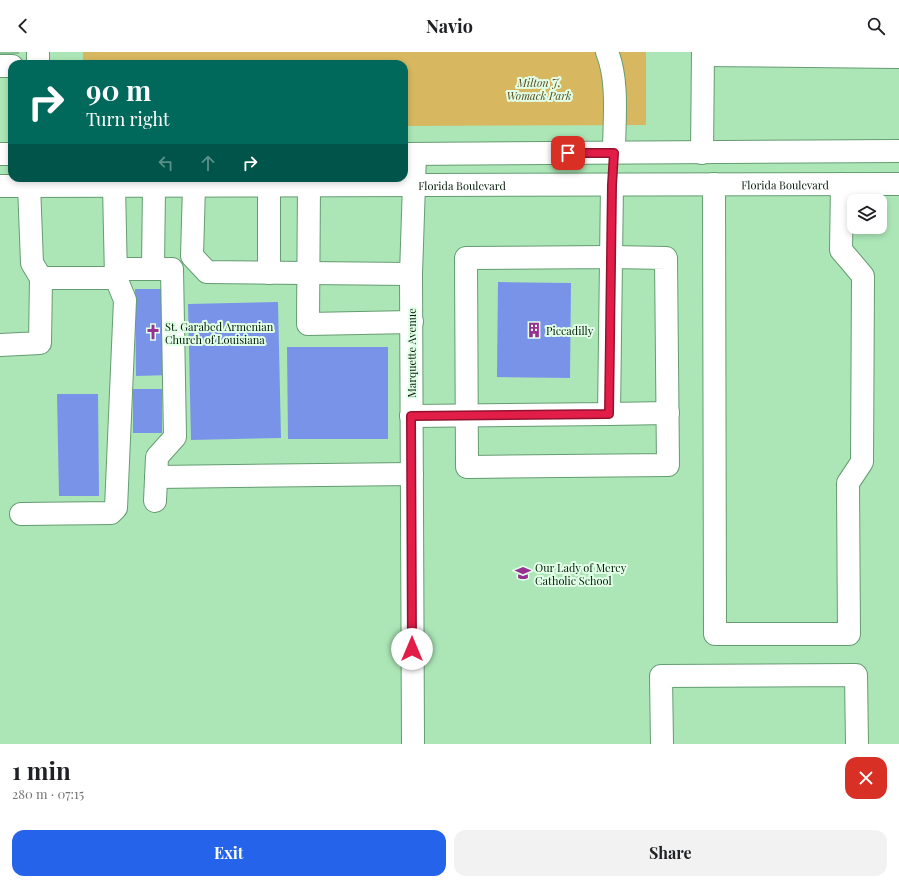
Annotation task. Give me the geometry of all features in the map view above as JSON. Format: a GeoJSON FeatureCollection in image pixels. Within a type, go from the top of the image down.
{"type":"FeatureCollection","features":[{"type":"Feature","properties":{"kind":"main road"},"geometry":{"type":"LineString","coordinates":[[607,52],[611,61],[614,78],[609,414]]}},
{"type":"Feature","properties":{"kind":"main road"},"geometry":{"type":"LineString","coordinates":[[702,153],[703,54],[899,57]]}},
{"type":"Feature","properties":{"kind":"main road"},"geometry":{"type":"LineString","coordinates":[[410,154],[899,151]]}},
{"type":"Feature","properties":{"kind":"main road","name":"Marquette Avenue"},"geometry":{"type":"LineString","coordinates":[[410,154],[414,185],[411,274],[412,744]]}},
{"type":"Feature","properties":{"kind":"main road"},"geometry":{"type":"LineString","coordinates":[[714,184],[715,634],[849,634],[848,483],[862,462],[863,276],[841,250],[842,184]]}},
{"type":"Feature","properties":{"kind":"main road","name":"Florida Boulevard"},"geometry":{"type":"LineString","coordinates":[[0,186],[899,184]]}},
{"type":"Feature","properties":{"kind":"main road"},"geometry":{"type":"LineString","coordinates":[[0,345],[40,343],[41,278],[32,262],[29,185]]}},
{"type":"Feature","properties":{"kind":"main road"},"geometry":{"type":"LineString","coordinates":[[269,185],[269,273]]}},
{"type":"Feature","properties":{"kind":"main road"},"geometry":{"type":"LineString","coordinates":[[309,185],[308,324],[412,322]]}},
{"type":"Feature","properties":{"kind":"main road"},"geometry":{"type":"LineString","coordinates":[[21,514],[111,513],[116,508],[125,300],[116,274],[114,186]]}},
{"type":"Feature","properties":{"kind":"main road"},"geometry":{"type":"LineString","coordinates":[[153,269],[154,186]]}},
{"type":"Feature","properties":{"kind":"main road"},"geometry":{"type":"LineString","coordinates":[[194,186],[192,256],[207,272],[411,274]]}},
{"type":"Feature","properties":{"kind":"main road"},"geometry":{"type":"LineString","coordinates":[[466,258],[666,258],[668,413],[668,465],[467,467],[466,258]]}},
{"type":"Feature","properties":{"kind":"main road"},"geometry":{"type":"LineString","coordinates":[[41,278],[116,274],[153,269],[172,269],[175,437],[157,458],[155,501]]}},
{"type":"Feature","properties":{"kind":"main road"},"geometry":{"type":"LineString","coordinates":[[411,416],[668,413]]}},
{"type":"Feature","properties":{"kind":"main road"},"geometry":{"type":"LineString","coordinates":[[156,477],[412,474]]}},
{"type":"Feature","properties":{"kind":"main road"},"geometry":{"type":"LineString","coordinates":[[662,744],[661,676],[856,675],[857,744]]}},
{"type":"Feature","properties":{"kind":"green space","name":"Milton J. Womack Park"},"geometry":{"type":"Polygon","coordinates":[[[83,52],[646,52],[646,125],[408,126],[408,60],[83,60],[83,52]]]}},
{"type":"Feature","properties":{"kind":"building","name":"Piccadilly"},"geometry":{"type":"Polygon","coordinates":[[[498,282],[571,283],[570,378],[497,377],[498,282]]]}},
{"type":"Feature","properties":{"kind":"building","name":"St. Garabed Armenian Church of Louisiana"},"geometry":{"type":"Polygon","coordinates":[[[135,289],[170,289],[171,375],[136,376],[135,289]]]}},
{"type":"Feature","properties":{"kind":"building"},"geometry":{"type":"Polygon","coordinates":[[[278,302],[281,438],[191,440],[188,304],[278,302]]]}},
{"type":"Feature","properties":{"kind":"building"},"geometry":{"type":"Polygon","coordinates":[[[287,347],[388,347],[388,439],[288,439],[287,347]]]}},
{"type":"Feature","properties":{"kind":"building"},"geometry":{"type":"Polygon","coordinates":[[[133,389],[162,389],[162,433],[133,433],[133,389]]]}},
{"type":"Feature","properties":{"kind":"building"},"geometry":{"type":"Polygon","coordinates":[[[57,394],[98,394],[99,496],[59,496],[57,394]]]}},
{"type":"Feature","properties":{"kind":"place","name":"Piccadilly"},"geometry":{"type":"Point","coordinates":[534,330]}},
{"type":"Feature","properties":{"kind":"place","name":"St. Garabed Armenian Church of Louisiana"},"geometry":{"type":"Point","coordinates":[153,332]}},
{"type":"Feature","properties":{"kind":"place","name":"Our Lady of Mercy Catholic School"},"geometry":{"type":"Point","coordinates":[523,573]}},
{"type":"Feature","properties":{"kind":"route"},"geometry":{"type":"LineString","coordinates":[[412,649],[411,416],[609,414],[612,185],[614,153],[568,153]]}}]}
